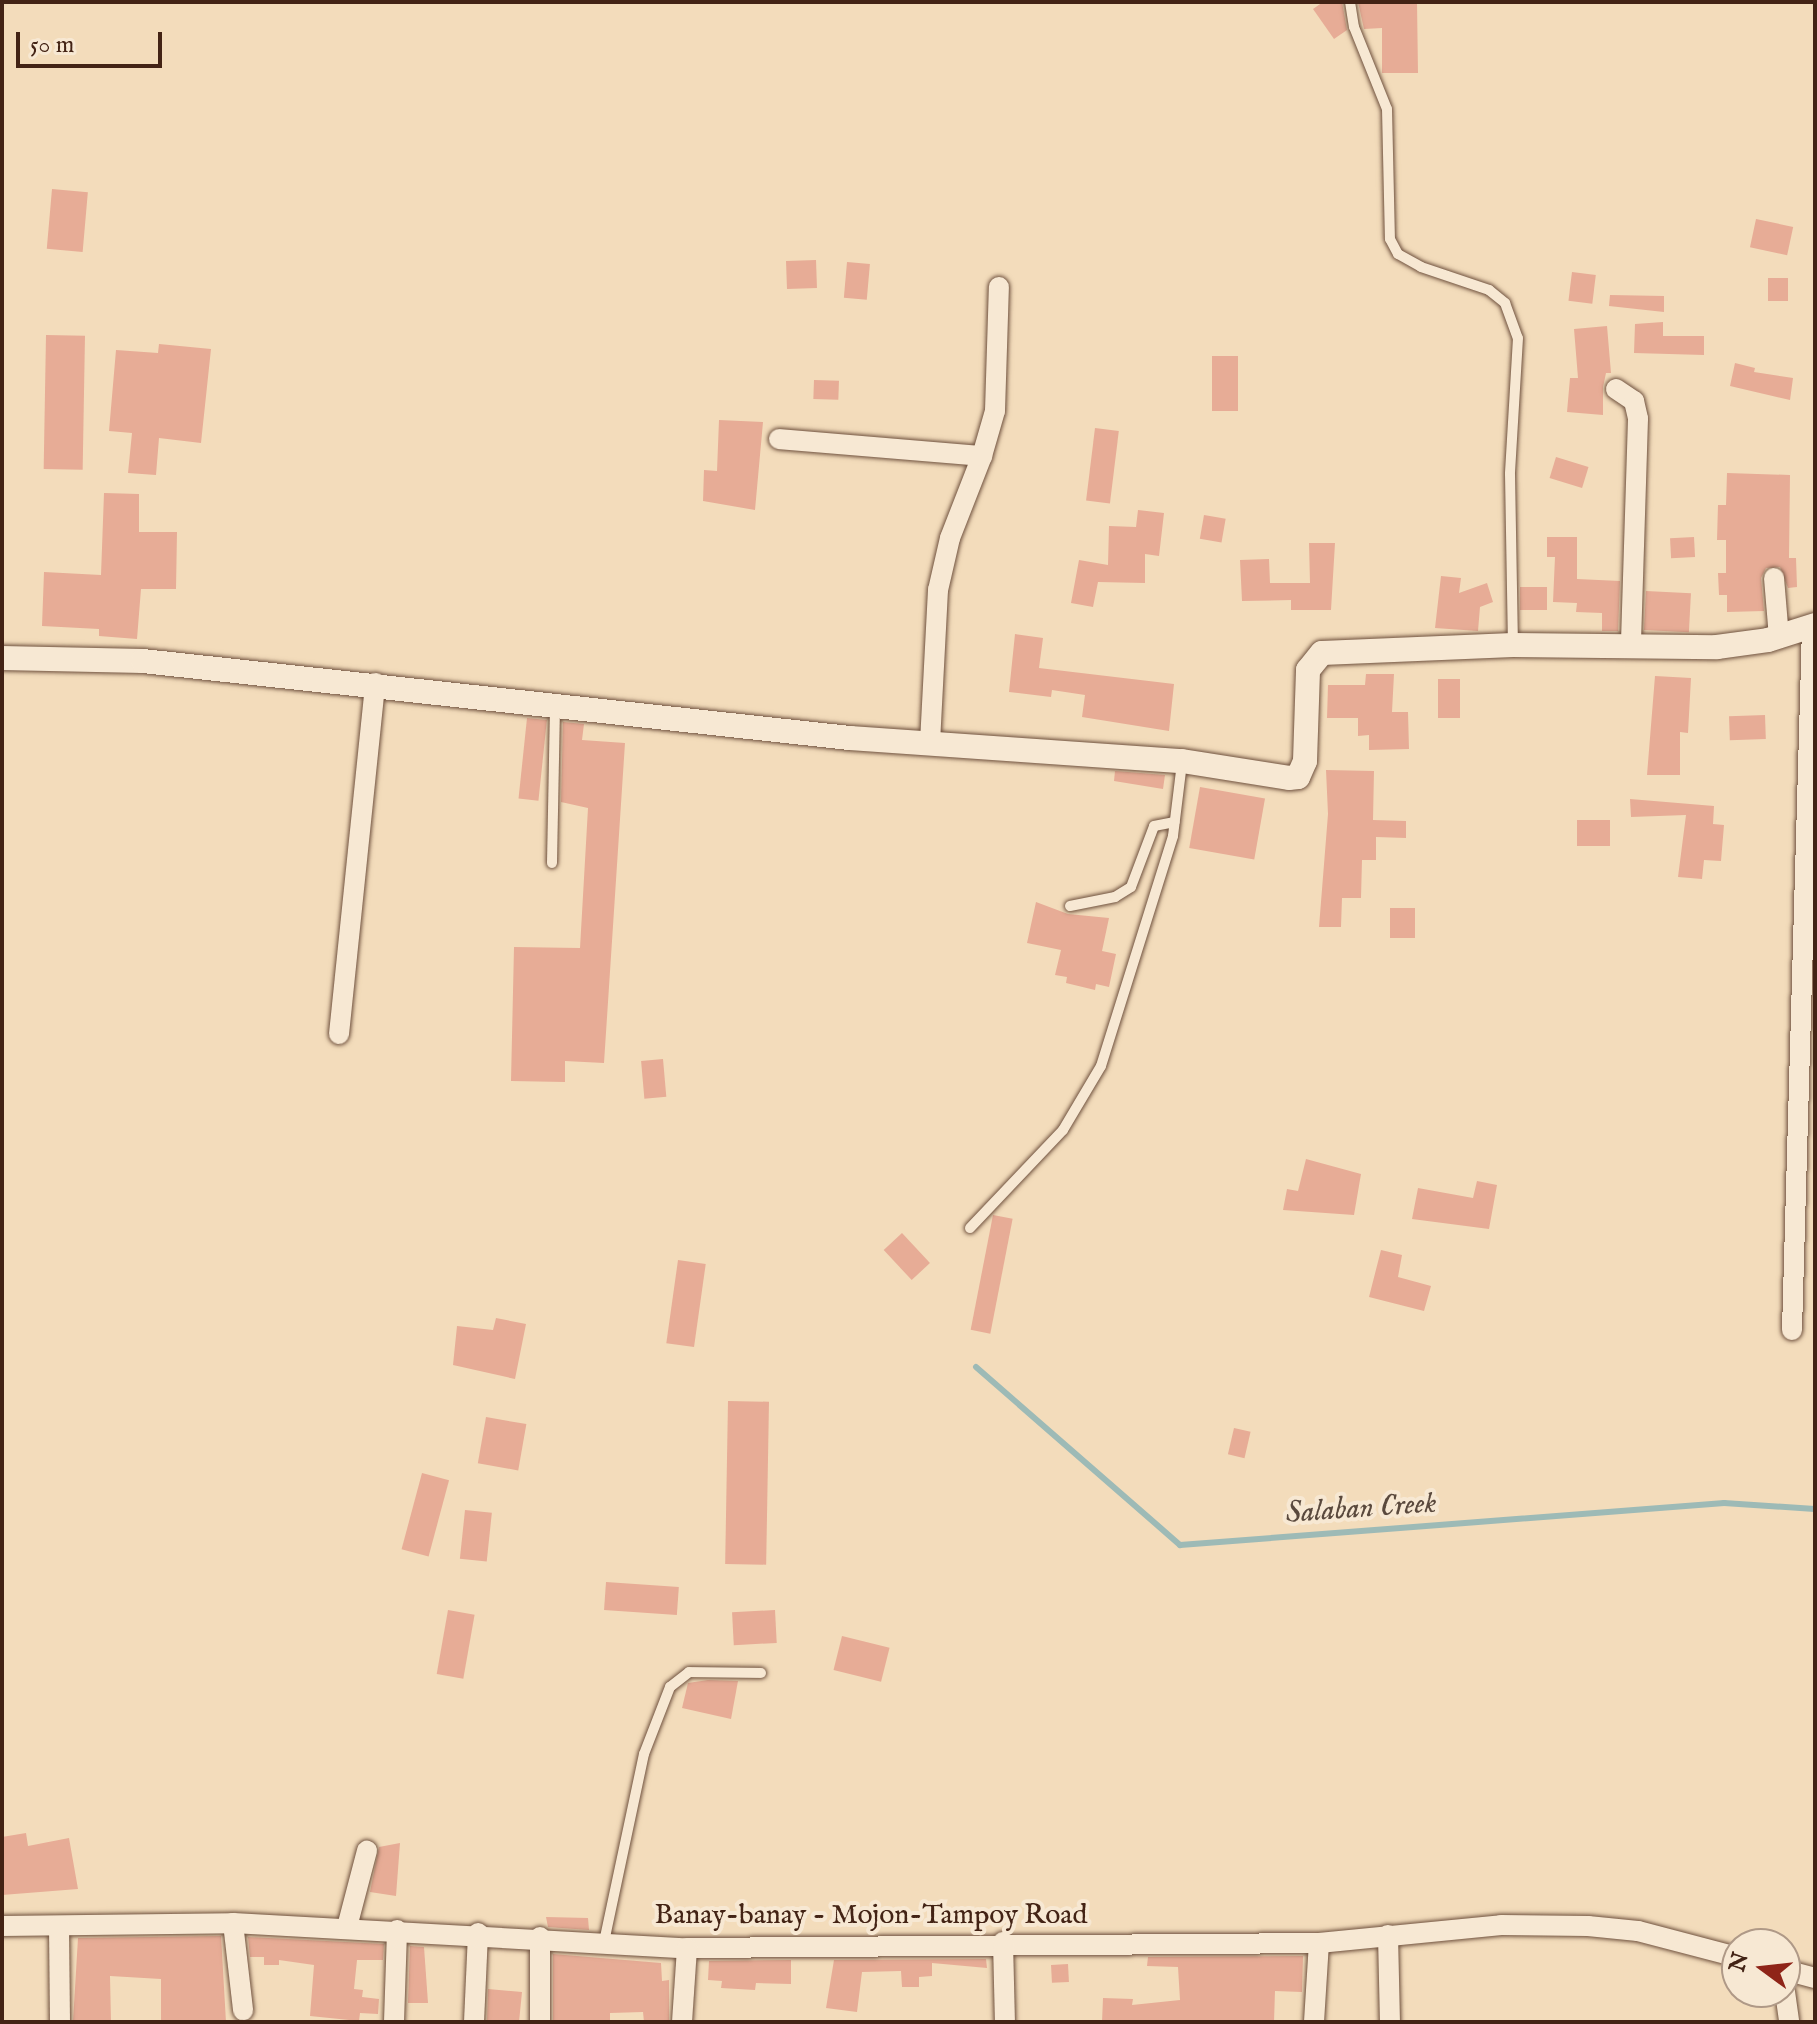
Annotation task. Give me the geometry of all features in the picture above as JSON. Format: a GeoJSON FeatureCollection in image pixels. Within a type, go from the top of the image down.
{"type":"FeatureCollection","features":[{"type":"Feature","properties":{"kind":"street"},"geometry":{"type":"LineString","coordinates":[[930,743],[938,590],[950,538],[982,456],[995,411],[999,287]]}},
{"type":"Feature","properties":{"kind":"street"},"geometry":{"type":"LineString","coordinates":[[1616,389],[1634,401],[1638,419],[1631,647]]}},
{"type":"Feature","properties":{"kind":"street"},"geometry":{"type":"LineString","coordinates":[[779,439],[982,456]]}},
{"type":"Feature","properties":{"kind":"street"},"geometry":{"type":"LineString","coordinates":[[1774,578],[1779,637]]}},
{"type":"Feature","properties":{"kind":"street"},"geometry":{"type":"LineString","coordinates":[[2,658],[143,661],[930,743],[1182,761],[1298,777],[1305,761],[1308,670],[1322,653],[1513,645],[1717,647],[1779,637],[1813,626],[1792,1330]]}},
{"type":"Feature","properties":{"kind":"street"},"geometry":{"type":"LineString","coordinates":[[339,1034],[375,683]]}},
{"type":"Feature","properties":{"kind":"street"},"geometry":{"type":"LineString","coordinates":[[347,1927],[367,1851]]}},
{"type":"Feature","properties":{"kind":"street"},"geometry":{"type":"LineString","coordinates":[[233,1923],[243,2010]]}},
{"type":"Feature","properties":{"kind":"street","name":"Banay-banay - Mojon-Tampoy Road"},"geometry":{"type":"LineString","coordinates":[[2,1926],[233,1923],[478,1933],[687,1948],[1003,1942],[1319,1943],[1501,1925],[1588,1926],[1638,1931],[1721,1953]]}},
{"type":"Feature","properties":{"kind":"street"},"geometry":{"type":"LineString","coordinates":[[59,1926],[60,2022]]}},
{"type":"Feature","properties":{"kind":"street"},"geometry":{"type":"LineString","coordinates":[[394,2022],[397,1930]]}},
{"type":"Feature","properties":{"kind":"street"},"geometry":{"type":"LineString","coordinates":[[474,2022],[478,1933]]}},
{"type":"Feature","properties":{"kind":"street"},"geometry":{"type":"LineString","coordinates":[[1388,1935],[1390,2022]]}},
{"type":"Feature","properties":{"kind":"street"},"geometry":{"type":"LineString","coordinates":[[540,1937],[540,2022]]}},
{"type":"Feature","properties":{"kind":"street"},"geometry":{"type":"LineString","coordinates":[[1003,1942],[1005,2022]]}},
{"type":"Feature","properties":{"kind":"street"},"geometry":{"type":"LineString","coordinates":[[1314,2022],[1319,1943]]}},
{"type":"Feature","properties":{"kind":"street"},"geometry":{"type":"LineString","coordinates":[[682,2022],[687,1948]]}},
{"type":"Feature","properties":{"kind":"lane"},"geometry":{"type":"LineString","coordinates":[[1350,2],[1354,27],[1387,109],[1390,239],[1398,254],[1421,267],[1489,290],[1505,303],[1518,338],[1510,474],[1513,645]]}},
{"type":"Feature","properties":{"kind":"lane"},"geometry":{"type":"LineString","coordinates":[[552,863],[555,703]]}},
{"type":"Feature","properties":{"kind":"lane"},"geometry":{"type":"LineString","coordinates":[[970,1228],[1063,1130],[1101,1066],[1129,988],[1175,822],[1182,761]]}},
{"type":"Feature","properties":{"kind":"lane"},"geometry":{"type":"LineString","coordinates":[[1070,906],[1115,897],[1131,887],[1154,826],[1175,822]]}},
{"type":"Feature","properties":{"kind":"lane"},"geometry":{"type":"LineString","coordinates":[[604,1942],[644,1754],[670,1687],[689,1672],[761,1673]]}},
{"type":"Feature","properties":{"kind":"building"},"geometry":{"type":"Polygon","coordinates":[[[1323,2],[1342,2],[1347,30],[1334,39],[1313,9],[1323,2]]]}},
{"type":"Feature","properties":{"kind":"building"},"geometry":{"type":"Polygon","coordinates":[[[1358,2],[1417,2],[1418,73],[1382,73],[1382,28],[1364,29],[1358,2]]]}},
{"type":"Feature","properties":{"kind":"building"},"geometry":{"type":"Polygon","coordinates":[[[52,189],[88,192],[83,252],[47,249],[52,189]]]}},
{"type":"Feature","properties":{"kind":"building"},"geometry":{"type":"Polygon","coordinates":[[[1756,219],[1793,227],[1787,255],[1750,247],[1756,219]]]}},
{"type":"Feature","properties":{"kind":"building"},"geometry":{"type":"Polygon","coordinates":[[[816,260],[817,288],[787,289],[786,261],[816,260]]]}},
{"type":"Feature","properties":{"kind":"building"},"geometry":{"type":"Polygon","coordinates":[[[847,262],[870,264],[867,300],[844,298],[847,262]]]}},
{"type":"Feature","properties":{"kind":"building"},"geometry":{"type":"Polygon","coordinates":[[[1572,272],[1596,275],[1592,304],[1568,301],[1572,272]]]}},
{"type":"Feature","properties":{"kind":"building"},"geometry":{"type":"Polygon","coordinates":[[[1768,278],[1788,278],[1788,301],[1768,301],[1768,278]]]}},
{"type":"Feature","properties":{"kind":"building"},"geometry":{"type":"Polygon","coordinates":[[[1610,295],[1664,296],[1664,312],[1609,306],[1610,295]]]}},
{"type":"Feature","properties":{"kind":"building"},"geometry":{"type":"Polygon","coordinates":[[[1663,322],[1663,336],[1704,336],[1704,355],[1634,353],[1635,324],[1663,322]]]}},
{"type":"Feature","properties":{"kind":"building"},"geometry":{"type":"Polygon","coordinates":[[[1607,326],[1611,373],[1606,373],[1603,387],[1603,415],[1567,412],[1570,378],[1578,378],[1574,329],[1607,326]]]}},
{"type":"Feature","properties":{"kind":"building"},"geometry":{"type":"Polygon","coordinates":[[[46,335],[85,336],[83,470],[44,469],[46,335]]]}},
{"type":"Feature","properties":{"kind":"building"},"geometry":{"type":"Polygon","coordinates":[[[159,344],[211,349],[201,443],[159,438],[156,475],[128,473],[132,433],[109,431],[116,350],[158,353],[159,344]]]}},
{"type":"Feature","properties":{"kind":"building"},"geometry":{"type":"Polygon","coordinates":[[[1212,356],[1238,356],[1238,411],[1212,411],[1212,356]]]}},
{"type":"Feature","properties":{"kind":"building"},"geometry":{"type":"Polygon","coordinates":[[[1735,363],[1755,368],[1754,372],[1793,378],[1790,400],[1730,386],[1735,363]]]}},
{"type":"Feature","properties":{"kind":"building"},"geometry":{"type":"Polygon","coordinates":[[[814,380],[839,381],[838,400],[813,399],[814,380]]]}},
{"type":"Feature","properties":{"kind":"building"},"geometry":{"type":"Polygon","coordinates":[[[719,420],[763,422],[755,510],[703,501],[704,470],[717,471],[719,420]]]}},
{"type":"Feature","properties":{"kind":"building"},"geometry":{"type":"Polygon","coordinates":[[[1095,428],[1119,431],[1110,503],[1086,500],[1095,428]]]}},
{"type":"Feature","properties":{"kind":"building"},"geometry":{"type":"Polygon","coordinates":[[[1556,457],[1589,467],[1582,488],[1550,478],[1556,457]]]}},
{"type":"Feature","properties":{"kind":"building"},"geometry":{"type":"Polygon","coordinates":[[[1727,473],[1790,475],[1789,558],[1796,558],[1797,587],[1788,588],[1780,567],[1766,568],[1761,578],[1764,611],[1727,612],[1727,595],[1719,595],[1718,573],[1726,573],[1726,540],[1717,540],[1718,505],[1726,505],[1727,473]]]}},
{"type":"Feature","properties":{"kind":"building"},"geometry":{"type":"Polygon","coordinates":[[[104,493],[139,494],[139,532],[177,532],[176,589],[141,589],[137,639],[99,636],[99,629],[42,626],[44,572],[101,575],[104,493]]]}},
{"type":"Feature","properties":{"kind":"building"},"geometry":{"type":"Polygon","coordinates":[[[1138,510],[1164,513],[1159,556],[1145,554],[1145,583],[1098,582],[1093,607],[1071,603],[1079,560],[1108,565],[1109,526],[1136,527],[1138,510]]]}},
{"type":"Feature","properties":{"kind":"building"},"geometry":{"type":"Polygon","coordinates":[[[1204,515],[1226,519],[1221,542],[1200,539],[1204,515]]]}},
{"type":"Feature","properties":{"kind":"building"},"geometry":{"type":"Polygon","coordinates":[[[1547,537],[1577,537],[1577,579],[1620,581],[1618,631],[1602,631],[1602,613],[1576,612],[1577,603],[1553,602],[1555,557],[1547,557],[1547,537]]]}},
{"type":"Feature","properties":{"kind":"building"},"geometry":{"type":"Polygon","coordinates":[[[1694,537],[1695,557],[1671,558],[1670,538],[1694,537]]]}},
{"type":"Feature","properties":{"kind":"building"},"geometry":{"type":"Polygon","coordinates":[[[1309,543],[1335,543],[1331,610],[1291,610],[1291,600],[1242,601],[1240,560],[1269,559],[1270,583],[1310,583],[1309,543]]]}},
{"type":"Feature","properties":{"kind":"building"},"geometry":{"type":"Polygon","coordinates":[[[1441,576],[1461,578],[1459,593],[1487,583],[1493,602],[1480,607],[1478,631],[1435,628],[1441,576]]]}},
{"type":"Feature","properties":{"kind":"building"},"geometry":{"type":"Polygon","coordinates":[[[1520,587],[1547,587],[1547,610],[1520,610],[1520,587]]]}},
{"type":"Feature","properties":{"kind":"building"},"geometry":{"type":"Polygon","coordinates":[[[1646,591],[1691,593],[1689,632],[1644,630],[1646,591]]]}},
{"type":"Feature","properties":{"kind":"building"},"geometry":{"type":"Polygon","coordinates":[[[1015,634],[1043,638],[1039,668],[1174,684],[1169,731],[1082,717],[1085,695],[1052,690],[1051,697],[1009,692],[1015,634]]]}},
{"type":"Feature","properties":{"kind":"building"},"geometry":{"type":"Polygon","coordinates":[[[1366,674],[1394,674],[1392,712],[1408,712],[1409,749],[1369,750],[1369,735],[1358,736],[1358,718],[1327,718],[1328,685],[1365,685],[1366,674]]]}},
{"type":"Feature","properties":{"kind":"building"},"geometry":{"type":"Polygon","coordinates":[[[1655,676],[1691,678],[1688,733],[1680,732],[1680,775],[1647,775],[1655,676]]]}},
{"type":"Feature","properties":{"kind":"building"},"geometry":{"type":"Polygon","coordinates":[[[1438,679],[1460,679],[1460,718],[1438,718],[1438,679]]]}},
{"type":"Feature","properties":{"kind":"building"},"geometry":{"type":"Polygon","coordinates":[[[1765,715],[1766,739],[1730,740],[1729,716],[1765,715]]]}},
{"type":"Feature","properties":{"kind":"building"},"geometry":{"type":"Polygon","coordinates":[[[527,718],[547,720],[538,801],[519,799],[527,718]]]}},
{"type":"Feature","properties":{"kind":"building"},"geometry":{"type":"Polygon","coordinates":[[[563,722],[584,724],[582,740],[625,743],[604,1063],[565,1061],[565,1082],[511,1081],[514,947],[580,948],[588,808],[561,802],[563,722]]]}},
{"type":"Feature","properties":{"kind":"building"},"geometry":{"type":"Polygon","coordinates":[[[1326,770],[1374,771],[1373,820],[1406,821],[1406,838],[1376,837],[1376,860],[1362,860],[1361,898],[1342,898],[1341,927],[1319,927],[1328,814],[1326,770]]]}},
{"type":"Feature","properties":{"kind":"building"},"geometry":{"type":"Polygon","coordinates":[[[1115,771],[1165,775],[1163,789],[1114,781],[1115,771]]]}},
{"type":"Feature","properties":{"kind":"building"},"geometry":{"type":"Polygon","coordinates":[[[1200,787],[1265,798],[1254,860],[1189,848],[1200,787]]]}},
{"type":"Feature","properties":{"kind":"building"},"geometry":{"type":"Polygon","coordinates":[[[1630,799],[1714,806],[1713,824],[1724,825],[1721,861],[1704,860],[1702,879],[1678,877],[1686,815],[1631,817],[1630,799]]]}},
{"type":"Feature","properties":{"kind":"building"},"geometry":{"type":"Polygon","coordinates":[[[1577,820],[1610,820],[1610,846],[1577,846],[1577,820]]]}},
{"type":"Feature","properties":{"kind":"building"},"geometry":{"type":"Polygon","coordinates":[[[1036,902],[1068,914],[1109,918],[1102,951],[1116,954],[1109,987],[1096,984],[1095,990],[1066,983],[1067,977],[1055,975],[1061,950],[1027,943],[1036,902]]]}},
{"type":"Feature","properties":{"kind":"building"},"geometry":{"type":"Polygon","coordinates":[[[1390,908],[1415,908],[1415,938],[1390,938],[1390,908]]]}},
{"type":"Feature","properties":{"kind":"building"},"geometry":{"type":"Polygon","coordinates":[[[663,1059],[666,1097],[644,1099],[641,1061],[663,1059]]]}},
{"type":"Feature","properties":{"kind":"building"},"geometry":{"type":"Polygon","coordinates":[[[1306,1159],[1361,1174],[1354,1215],[1283,1210],[1287,1189],[1298,1191],[1306,1159]]]}},
{"type":"Feature","properties":{"kind":"building"},"geometry":{"type":"Polygon","coordinates":[[[1477,1181],[1497,1185],[1489,1229],[1412,1219],[1418,1188],[1473,1198],[1477,1181]]]}},
{"type":"Feature","properties":{"kind":"building"},"geometry":{"type":"Polygon","coordinates":[[[993,1215],[1013,1219],[990,1334],[971,1330],[993,1215]]]}},
{"type":"Feature","properties":{"kind":"building"},"geometry":{"type":"Polygon","coordinates":[[[902,1233],[930,1263],[912,1280],[884,1250],[902,1233]]]}},
{"type":"Feature","properties":{"kind":"building"},"geometry":{"type":"Polygon","coordinates":[[[1381,1250],[1402,1255],[1398,1277],[1431,1286],[1424,1311],[1369,1297],[1381,1250]]]}},
{"type":"Feature","properties":{"kind":"building"},"geometry":{"type":"Polygon","coordinates":[[[678,1260],[706,1264],[694,1347],[666,1343],[678,1260]]]}},
{"type":"Feature","properties":{"kind":"building"},"geometry":{"type":"Polygon","coordinates":[[[496,1318],[526,1324],[515,1379],[453,1365],[457,1326],[493,1330],[496,1318]]]}},
{"type":"Feature","properties":{"kind":"building"},"geometry":{"type":"Polygon","coordinates":[[[728,1401],[769,1402],[766,1565],[725,1564],[728,1401]]]}},
{"type":"Feature","properties":{"kind":"building"},"geometry":{"type":"Polygon","coordinates":[[[486,1417],[526,1424],[518,1470],[478,1463],[486,1417]]]}},
{"type":"Feature","properties":{"kind":"building"},"geometry":{"type":"Polygon","coordinates":[[[1234,1428],[1251,1432],[1244,1458],[1228,1454],[1234,1428]]]}},
{"type":"Feature","properties":{"kind":"building"},"geometry":{"type":"Polygon","coordinates":[[[422,1473],[449,1480],[429,1557],[402,1549],[422,1473]]]}},
{"type":"Feature","properties":{"kind":"building"},"geometry":{"type":"Polygon","coordinates":[[[465,1510],[492,1513],[487,1562],[460,1559],[465,1510]]]}},
{"type":"Feature","properties":{"kind":"building"},"geometry":{"type":"Polygon","coordinates":[[[606,1582],[679,1587],[677,1615],[604,1610],[606,1582]]]}},
{"type":"Feature","properties":{"kind":"building"},"geometry":{"type":"Polygon","coordinates":[[[448,1610],[475,1615],[463,1679],[437,1674],[448,1610]]]}},
{"type":"Feature","properties":{"kind":"building"},"geometry":{"type":"Polygon","coordinates":[[[775,1610],[777,1643],[734,1645],[732,1612],[775,1610]]]}},
{"type":"Feature","properties":{"kind":"building"},"geometry":{"type":"Polygon","coordinates":[[[842,1636],[890,1648],[881,1682],[834,1670],[842,1636]]]}},
{"type":"Feature","properties":{"kind":"building"},"geometry":{"type":"Polygon","coordinates":[[[738,1681],[731,1719],[682,1708],[688,1683],[738,1681]]]}},
{"type":"Feature","properties":{"kind":"building"},"geometry":{"type":"Polygon","coordinates":[[[26,1833],[28,1846],[69,1838],[78,1889],[2,1895],[2,1837],[26,1833]]]}},
{"type":"Feature","properties":{"kind":"building"},"geometry":{"type":"Polygon","coordinates":[[[400,1843],[396,1896],[370,1892],[379,1847],[400,1843]]]}},
{"type":"Feature","properties":{"kind":"building"},"geometry":{"type":"Polygon","coordinates":[[[546,1917],[588,1918],[589,1930],[548,1927],[546,1917]]]}},
{"type":"Feature","properties":{"kind":"building"},"geometry":{"type":"Polygon","coordinates":[[[221,1936],[226,2022],[161,2022],[161,1979],[110,1976],[111,2022],[73,2022],[78,1938],[221,1936]]]}},
{"type":"Feature","properties":{"kind":"building"},"geometry":{"type":"Polygon","coordinates":[[[248,1937],[384,1944],[383,1960],[357,1960],[354,1989],[363,1990],[362,1997],[379,1999],[378,2014],[360,2013],[359,2021],[310,2016],[314,1965],[279,1960],[279,1965],[264,1965],[264,1957],[250,1957],[248,1937]]]}},
{"type":"Feature","properties":{"kind":"building"},"geometry":{"type":"Polygon","coordinates":[[[410,1946],[424,1947],[428,2003],[408,2003],[410,1946]]]}},
{"type":"Feature","properties":{"kind":"building"},"geometry":{"type":"Polygon","coordinates":[[[553,1954],[661,1963],[662,1981],[669,1980],[669,2022],[644,2022],[643,2012],[610,2013],[610,2022],[553,2022],[553,1954]]]}},
{"type":"Feature","properties":{"kind":"building"},"geometry":{"type":"Polygon","coordinates":[[[1303,1956],[1302,1992],[1275,1991],[1274,2022],[1102,2022],[1103,1998],[1133,1999],[1132,2005],[1180,2000],[1178,1967],[1147,1966],[1148,1957],[1303,1956]]]}},
{"type":"Feature","properties":{"kind":"building"},"geometry":{"type":"Polygon","coordinates":[[[986,1959],[987,1968],[932,1963],[932,1976],[919,1977],[919,1987],[902,1987],[901,1971],[862,1972],[857,2012],[826,2008],[834,1960],[986,1959]]]}},
{"type":"Feature","properties":{"kind":"building"},"geometry":{"type":"Polygon","coordinates":[[[791,1960],[791,1984],[756,1983],[755,1990],[721,1988],[722,1981],[708,1980],[709,1961],[791,1960]]]}},
{"type":"Feature","properties":{"kind":"building"},"geometry":{"type":"Polygon","coordinates":[[[1068,1964],[1069,1982],[1052,1983],[1051,1965],[1068,1964]]]}},
{"type":"Feature","properties":{"kind":"building"},"geometry":{"type":"Polygon","coordinates":[[[488,1989],[522,1992],[519,2022],[487,2022],[488,1989]]]}},
{"type":"Feature","properties":{"kind":"waterway","name":"Salaban Creek"},"geometry":{"type":"LineString","coordinates":[[976,1367],[1180,1545],[1724,1503],[1815,1509]]}}]}
